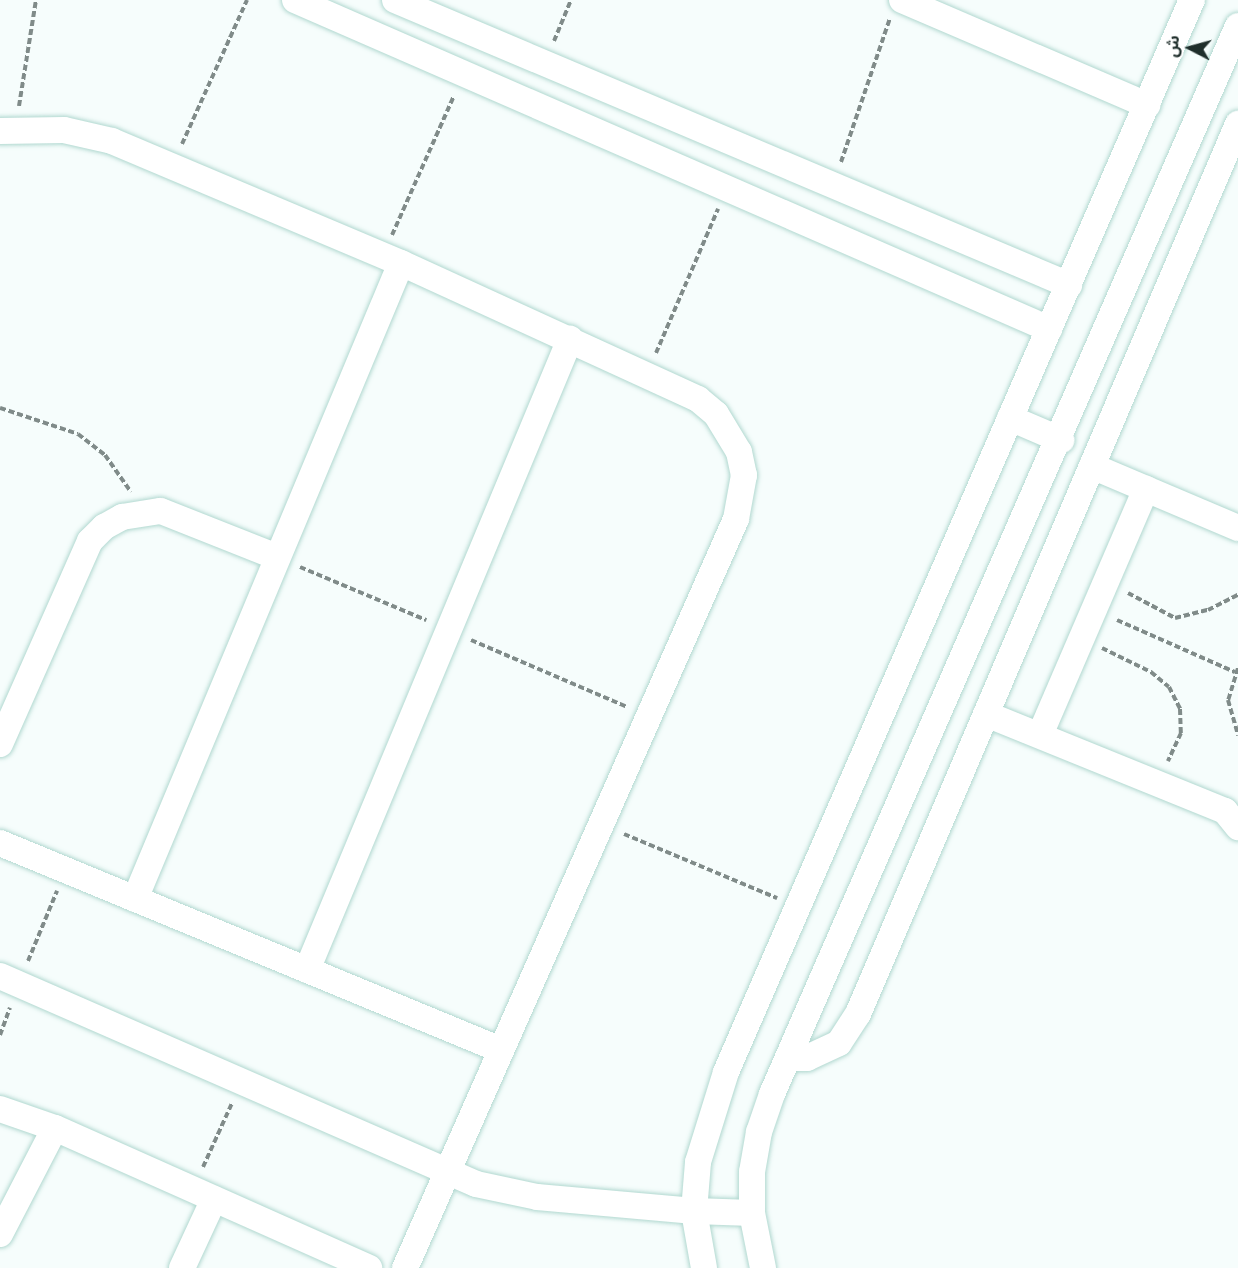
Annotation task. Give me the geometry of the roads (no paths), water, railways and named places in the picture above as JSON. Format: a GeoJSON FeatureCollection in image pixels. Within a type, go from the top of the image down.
{"type":"FeatureCollection","features":[{"type":"Feature","properties":{"kind":"street"},"geometry":{"type":"LineString","coordinates":[[296,0],[1049,328]]}},
{"type":"Feature","properties":{"kind":"street"},"geometry":{"type":"LineString","coordinates":[[394,0],[1069,285]]}},
{"type":"Feature","properties":{"kind":"street"},"geometry":{"type":"LineString","coordinates":[[704,1268],[694,1212],[698,1162],[709,1117],[1192,0]]}},
{"type":"Feature","properties":{"kind":"street"},"geometry":{"type":"LineString","coordinates":[[897,5],[1147,105]]}},
{"type":"Feature","properties":{"kind":"street"},"geometry":{"type":"LineString","coordinates":[[763,1268],[752,1213],[752,1172],[759,1132],[1238,26]]}},
{"type":"Feature","properties":{"kind":"street"},"geometry":{"type":"LineString","coordinates":[[790,1058],[824,1053],[850,1030],[1238,124]]}},
{"type":"Feature","properties":{"kind":"street"},"geometry":{"type":"LineString","coordinates":[[8,129],[64,130],[111,141],[172,165],[392,259],[647,373],[698,399],[730,431],[744,474],[742,497],[405,1268]]}},
{"type":"Feature","properties":{"kind":"street"},"geometry":{"type":"LineString","coordinates":[[135,899],[278,557],[392,259]]}},
{"type":"Feature","properties":{"kind":"street"},"geometry":{"type":"LineString","coordinates":[[307,970],[570,339]]}},
{"type":"Feature","properties":{"kind":"street"},"geometry":{"type":"LineString","coordinates":[[1010,418],[1060,440]]}},
{"type":"Feature","properties":{"kind":"street"},"geometry":{"type":"LineString","coordinates":[[1092,466],[1238,528]]}},
{"type":"Feature","properties":{"kind":"street"},"geometry":{"type":"LineString","coordinates":[[1040,735],[1146,489]]}},
{"type":"Feature","properties":{"kind":"street"},"geometry":{"type":"LineString","coordinates":[[0,744],[90,542],[104,527],[140,512],[160,511],[278,557]]}},
{"type":"Feature","properties":{"kind":"street"},"geometry":{"type":"LineString","coordinates":[[986,714],[1229,813],[1238,827]]}},
{"type":"Feature","properties":{"kind":"street"},"geometry":{"type":"LineString","coordinates":[[0,843],[501,1050]]}},
{"type":"Feature","properties":{"kind":"street"},"geometry":{"type":"LineString","coordinates":[[9,980],[447,1173],[506,1193],[694,1212],[752,1213]]}},
{"type":"Feature","properties":{"kind":"street"},"geometry":{"type":"LineString","coordinates":[[0,1109],[55,1128],[369,1268]]}},
{"type":"Feature","properties":{"kind":"street"},"geometry":{"type":"LineString","coordinates":[[0,1233],[55,1128]]}},
{"type":"Feature","properties":{"kind":"street"},"geometry":{"type":"LineString","coordinates":[[182,1268],[203,1194]]}}]}
